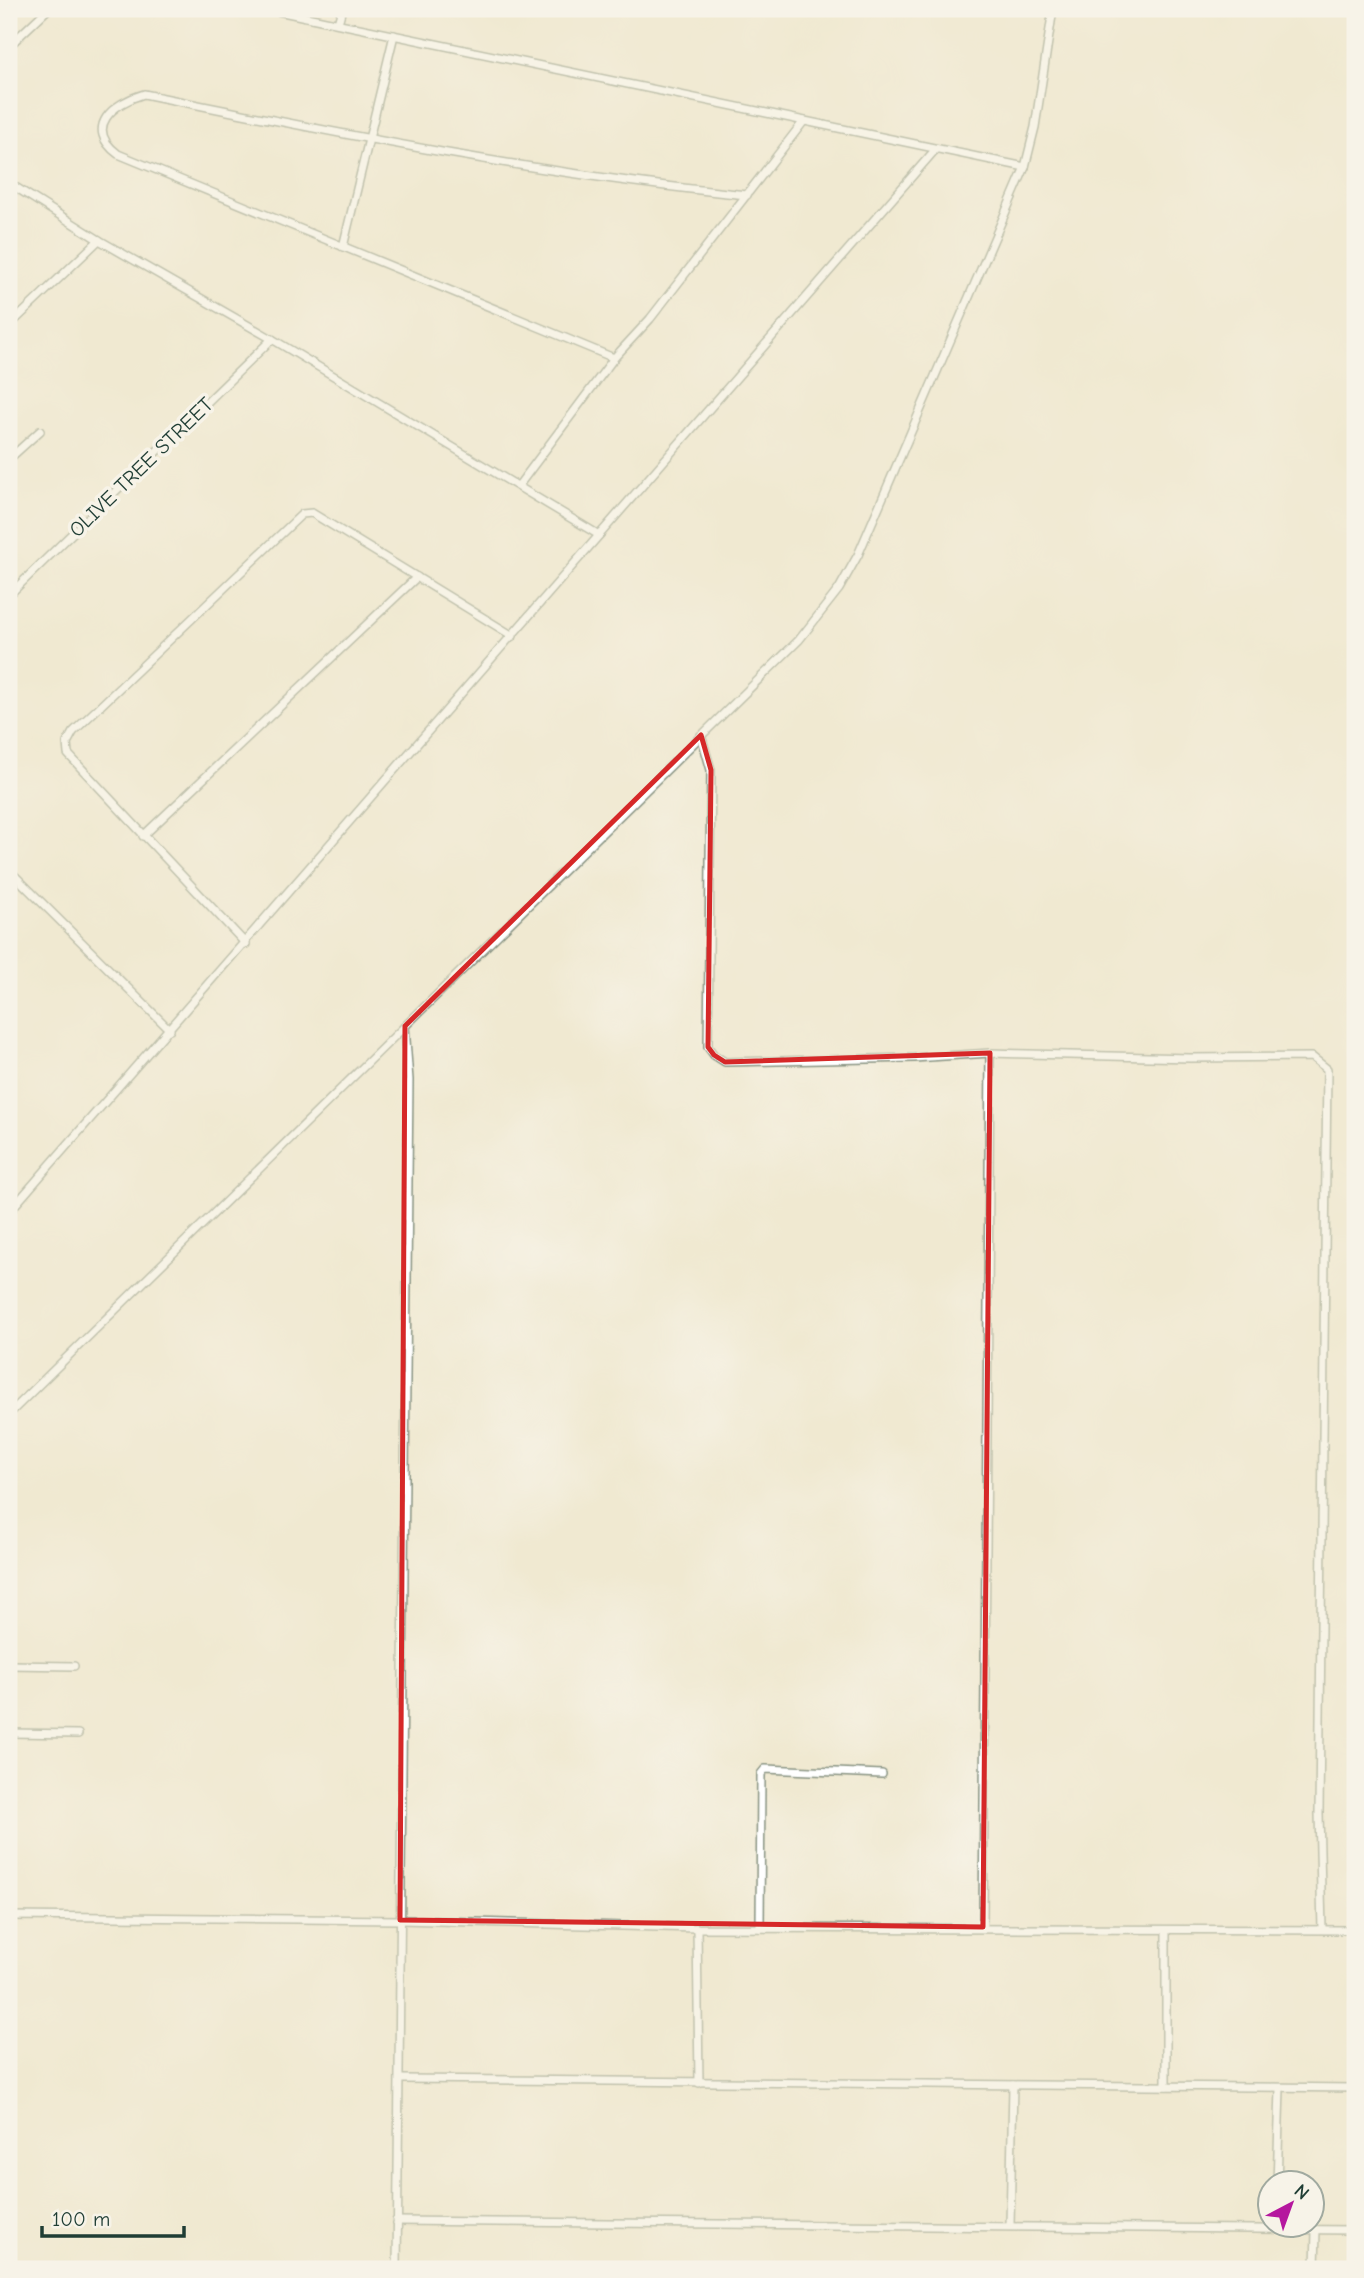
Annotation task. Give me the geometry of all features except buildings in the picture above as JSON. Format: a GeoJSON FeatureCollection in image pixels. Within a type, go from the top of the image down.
{"type":"FeatureCollection","features":[{"type":"Feature","properties":{"kind":"street"},"geometry":{"type":"LineString","coordinates":[[9,46],[48,9]]}},
{"type":"Feature","properties":{"kind":"street"},"geometry":{"type":"LineString","coordinates":[[268,9],[1025,167]]}},
{"type":"Feature","properties":{"kind":"street"},"geometry":{"type":"LineString","coordinates":[[338,23],[342,9]]}},
{"type":"Feature","properties":{"kind":"street"},"geometry":{"type":"LineString","coordinates":[[9,1413],[799,640],[839,589],[858,555],[895,472],[1025,167],[1035,127],[1053,9]]}},
{"type":"Feature","properties":{"kind":"street"},"geometry":{"type":"LineString","coordinates":[[343,247],[394,35]]}},
{"type":"Feature","properties":{"kind":"street"},"geometry":{"type":"LineString","coordinates":[[614,358],[118,154],[105,144],[101,134],[103,122],[129,99],[144,94],[367,140],[653,186],[747,195]]}},
{"type":"Feature","properties":{"kind":"street"},"geometry":{"type":"LineString","coordinates":[[519,485],[614,358],[650,319],[804,121]]}},
{"type":"Feature","properties":{"kind":"street"},"geometry":{"type":"LineString","coordinates":[[9,1212],[246,944],[935,150]]}},
{"type":"Feature","properties":{"kind":"street"},"geometry":{"type":"LineString","coordinates":[[10,185],[421,431],[519,485],[599,535]]}},
{"type":"Feature","properties":{"kind":"street"},"geometry":{"type":"LineString","coordinates":[[9,326],[99,240]]}},
{"type":"Feature","properties":{"kind":"street","name":"OLIVE TREE STREET"},"geometry":{"type":"LineString","coordinates":[[9,595],[272,340]]}},
{"type":"Feature","properties":{"kind":"street"},"geometry":{"type":"LineString","coordinates":[[9,459],[40,431]]}},
{"type":"Feature","properties":{"kind":"street"},"geometry":{"type":"LineString","coordinates":[[246,944],[68,754],[67,743],[73,732],[293,519],[312,513],[513,636]]}},
{"type":"Feature","properties":{"kind":"street"},"geometry":{"type":"LineString","coordinates":[[143,836],[417,577]]}},
{"type":"Feature","properties":{"kind":"street"},"geometry":{"type":"LineString","coordinates":[[701,735],[711,770],[708,1047],[713,1055],[725,1062],[914,1058],[990,1053],[1312,1057],[1327,1069],[1320,1803],[1322,1929]]}},
{"type":"Feature","properties":{"kind":"street"},"geometry":{"type":"LineString","coordinates":[[9,870],[170,1030]]}},
{"type":"Feature","properties":{"kind":"street"},"geometry":{"type":"LineString","coordinates":[[397,2269],[409,1080],[405,1027]]}},
{"type":"Feature","properties":{"kind":"street"},"geometry":{"type":"LineString","coordinates":[[983,1927],[990,1053]]}},
{"type":"Feature","properties":{"kind":"street"},"geometry":{"type":"LineString","coordinates":[[9,1665],[74,1666]]}},
{"type":"Feature","properties":{"kind":"street"},"geometry":{"type":"LineString","coordinates":[[9,1733],[78,1734]]}},
{"type":"Feature","properties":{"kind":"street"},"geometry":{"type":"LineString","coordinates":[[760,1928],[761,1774],[765,1769],[882,1774]]}},
{"type":"Feature","properties":{"kind":"street"},"geometry":{"type":"LineString","coordinates":[[9,1916],[400,1920],[697,1928],[1355,1930]]}},
{"type":"Feature","properties":{"kind":"street"},"geometry":{"type":"LineString","coordinates":[[697,1928],[699,2083]]}},
{"type":"Feature","properties":{"kind":"street"},"geometry":{"type":"LineString","coordinates":[[1166,1931],[1166,2086]]}},
{"type":"Feature","properties":{"kind":"street"},"geometry":{"type":"LineString","coordinates":[[401,2079],[1355,2088]]}},
{"type":"Feature","properties":{"kind":"street"},"geometry":{"type":"LineString","coordinates":[[1010,2225],[1013,2085]]}},
{"type":"Feature","properties":{"kind":"street"},"geometry":{"type":"LineString","coordinates":[[1278,2170],[1280,2089]]}},
{"type":"Feature","properties":{"kind":"street"},"geometry":{"type":"LineString","coordinates":[[396,2221],[1256,2228]]}},
{"type":"Feature","properties":{"kind":"street"},"geometry":{"type":"LineString","coordinates":[[1326,2230],[1355,2231]]}},
{"type":"Feature","properties":{"kind":"street"},"geometry":{"type":"LineString","coordinates":[[1315,2269],[1316,2240]]}},
{"type":"Feature","properties":{"kind":"highlighted area"},"geometry":{"type":"Polygon","coordinates":[[[701,735],[711,770],[708,1047],[714,1055],[725,1062],[990,1053],[983,1927],[400,1920],[405,1026],[701,735]]]}}]}
